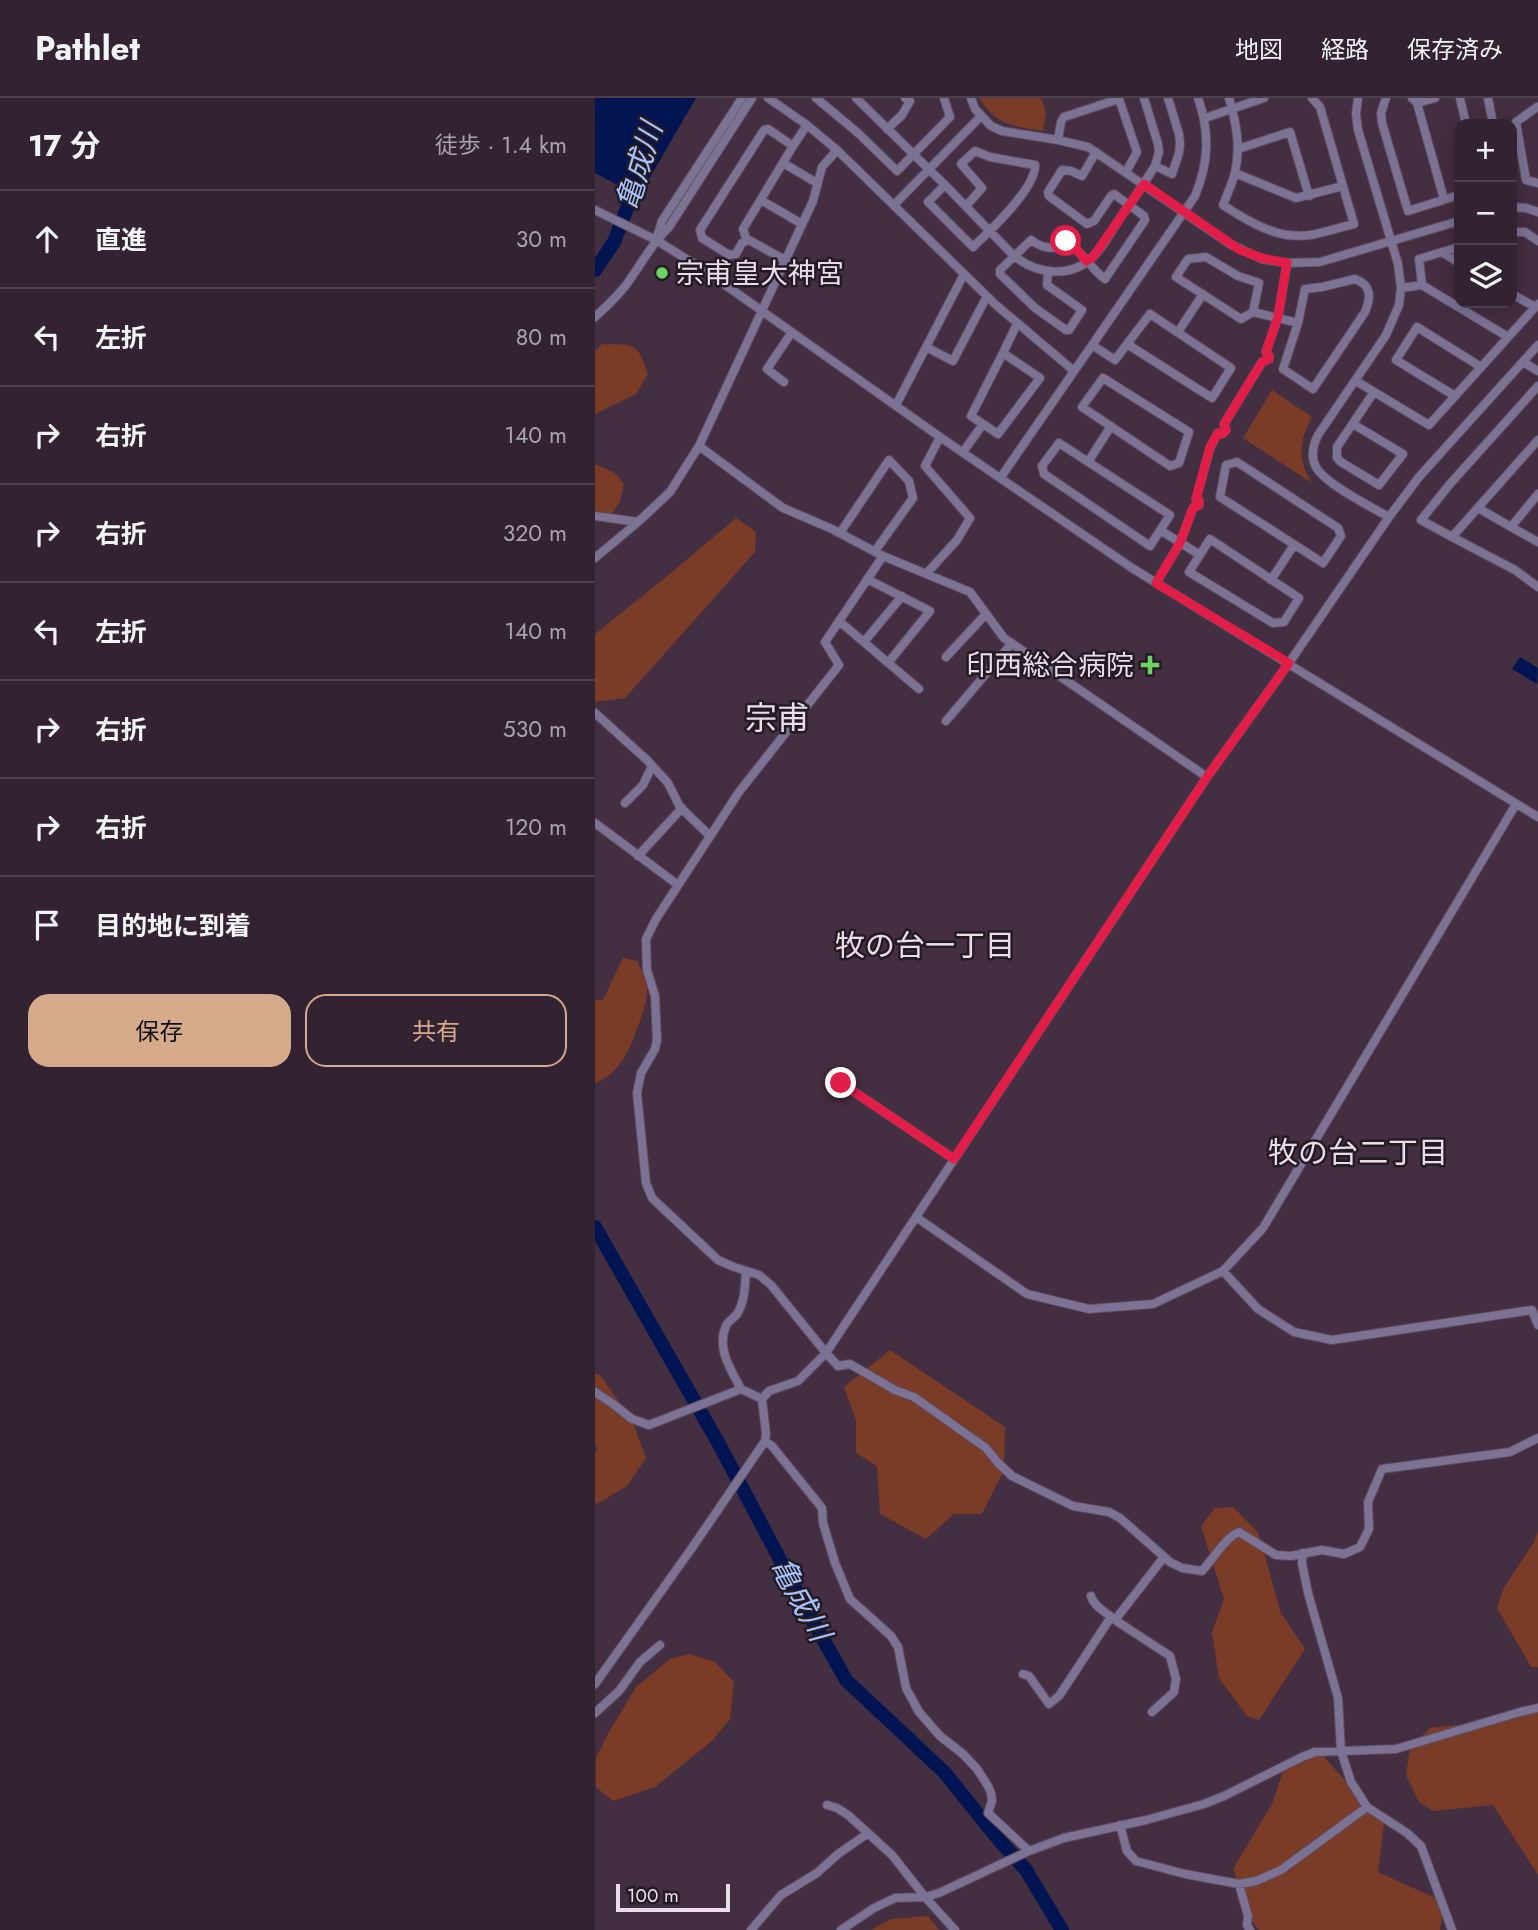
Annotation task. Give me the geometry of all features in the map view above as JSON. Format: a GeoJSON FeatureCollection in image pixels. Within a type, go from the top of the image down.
{"type":"FeatureCollection","features":[{"type":"Feature","properties":{"kind":"street"},"geometry":{"type":"LineString","coordinates":[[656,240],[662,222],[742,98]]}},
{"type":"Feature","properties":{"kind":"street"},"geometry":{"type":"LineString","coordinates":[[595,317],[626,286],[656,240],[669,227],[752,98]]}},
{"type":"Feature","properties":{"kind":"street"},"geometry":{"type":"LineString","coordinates":[[768,98],[837,150],[1017,324],[1074,371]]}},
{"type":"Feature","properties":{"kind":"street"},"geometry":{"type":"LineString","coordinates":[[816,98],[828,102],[897,171],[950,117],[944,98]]}},
{"type":"Feature","properties":{"kind":"street"},"geometry":{"type":"LineString","coordinates":[[856,98],[966,205],[1014,256],[1030,267],[1048,272],[1076,268],[1093,257],[1155,166],[1158,144],[1144,98]]}},
{"type":"Feature","properties":{"kind":"street"},"geometry":{"type":"LineString","coordinates":[[887,129],[902,115],[910,101],[905,98]]}},
{"type":"Feature","properties":{"kind":"street"},"geometry":{"type":"LineString","coordinates":[[971,98],[981,116],[991,126],[1002,131],[1079,144],[1096,152],[1240,250],[1262,258],[1287,263],[1320,262],[1454,222]]}},
{"type":"Feature","properties":{"kind":"street"},"geometry":{"type":"LineString","coordinates":[[1155,166],[1172,174],[1179,153],[1179,134],[1168,98]]}},
{"type":"Feature","properties":{"kind":"street"},"geometry":{"type":"LineString","coordinates":[[1001,477],[1195,196],[1205,167],[1207,134],[1198,98]]}},
{"type":"Feature","properties":{"kind":"street"},"geometry":{"type":"LineString","coordinates":[[1229,98],[1238,149],[1235,173],[1223,205],[1245,220],[1280,235],[1314,235],[1355,224],[1319,107],[1312,98]]}},
{"type":"Feature","properties":{"kind":"street"},"geometry":{"type":"LineString","coordinates":[[1205,118],[1264,98]]}},
{"type":"Feature","properties":{"kind":"street"},"geometry":{"type":"LineString","coordinates":[[1358,98],[1356,122],[1398,264],[1401,288],[1399,305],[1390,327],[1318,435],[1314,443],[1313,459],[1316,467],[1328,480],[1389,517]]}},
{"type":"Feature","properties":{"kind":"street"},"geometry":{"type":"LineString","coordinates":[[1386,98],[1381,113],[1382,123],[1408,211],[1454,196]]}},
{"type":"Feature","properties":{"kind":"street"},"geometry":{"type":"LineString","coordinates":[[1435,98],[1414,100],[1444,199]]}},
{"type":"Feature","properties":{"kind":"street"},"geometry":{"type":"LineString","coordinates":[[1460,98],[1465,119]]}},
{"type":"Feature","properties":{"kind":"street"},"geometry":{"type":"LineString","coordinates":[[1488,98],[1492,119]]}},
{"type":"Feature","properties":{"kind":"street"},"geometry":{"type":"LineString","coordinates":[[1531,98],[1537,108],[1516,122],[1526,180],[1538,183]]}},
{"type":"Feature","properties":{"kind":"street"},"geometry":{"type":"LineString","coordinates":[[1058,140],[1064,117],[1119,99],[1137,152],[1126,172]]}},
{"type":"Feature","properties":{"kind":"street"},"geometry":{"type":"LineString","coordinates":[[894,205],[981,116]]}},
{"type":"Feature","properties":{"kind":"street"},"geometry":{"type":"LineString","coordinates":[[747,241],[744,229],[807,125]]}},
{"type":"Feature","properties":{"kind":"street"},"geometry":{"type":"LineString","coordinates":[[785,260],[751,241],[742,243],[736,254],[729,255],[702,238],[700,230],[764,130],[793,146]]}},
{"type":"Feature","properties":{"kind":"street"},"geometry":{"type":"LineString","coordinates":[[1238,149],[1290,132],[1309,196]]}},
{"type":"Feature","properties":{"kind":"street"},"geometry":{"type":"LineString","coordinates":[[595,558],[670,492],[699,446],[813,201],[822,167],[837,150]]}},
{"type":"Feature","properties":{"kind":"street"},"geometry":{"type":"LineString","coordinates":[[945,185],[928,202],[973,247],[1008,212],[1033,178],[1035,165],[990,157],[975,151],[961,164],[982,188],[966,205]]}},
{"type":"Feature","properties":{"kind":"street"},"geometry":{"type":"LineString","coordinates":[[1048,272],[1047,285],[1082,310],[1069,330],[1035,308],[1000,274],[1000,270],[1031,240],[1049,248],[1061,247],[1066,241],[1074,246],[1092,270],[1105,279],[1145,220],[1144,216],[1115,194],[1094,221],[1087,223],[1049,197],[1048,191],[1062,170],[1082,176],[1096,152]]}},
{"type":"Feature","properties":{"kind":"street"},"geometry":{"type":"LineString","coordinates":[[783,163],[817,183]]}},
{"type":"Feature","properties":{"kind":"street"},"geometry":{"type":"LineString","coordinates":[[1235,173],[1296,198],[1343,186]]}},
{"type":"Feature","properties":{"kind":"street"},"geometry":{"type":"LineString","coordinates":[[761,200],[802,224]]}},
{"type":"Feature","properties":{"kind":"street"},"geometry":{"type":"LineString","coordinates":[[1517,208],[1538,212]]}},
{"type":"Feature","properties":{"kind":"street"},"geometry":{"type":"LineString","coordinates":[[595,209],[656,240],[763,310],[940,437],[1132,568],[1538,817]]}},
{"type":"Feature","properties":{"kind":"street"},"geometry":{"type":"LineString","coordinates":[[1517,232],[1525,232],[1538,241]]}},
{"type":"Feature","properties":{"kind":"street"},"geometry":{"type":"LineString","coordinates":[[1422,285],[1419,259],[1454,248]]}},
{"type":"Feature","properties":{"kind":"street"},"geometry":{"type":"LineString","coordinates":[[1442,252],[1454,259]]}},
{"type":"Feature","properties":{"kind":"street"},"geometry":{"type":"LineString","coordinates":[[1253,312],[1259,283],[1238,276],[1206,257],[1188,259],[1176,276],[1241,319],[1253,312],[1298,323]]}},
{"type":"Feature","properties":{"kind":"street"},"geometry":{"type":"LineString","coordinates":[[1156,583],[1180,543],[1193,508],[1190,502],[1196,499],[1210,447],[1218,433],[1216,425],[1224,424],[1262,362],[1258,359],[1259,355],[1266,352],[1278,317],[1287,263]]}},
{"type":"Feature","properties":{"kind":"street"},"geometry":{"type":"LineString","coordinates":[[896,405],[964,274]]}},
{"type":"Feature","properties":{"kind":"street"},"geometry":{"type":"LineString","coordinates":[[1355,279],[1367,285],[1370,292],[1365,313],[1313,389],[1283,369],[1298,323],[1305,289],[1355,279]]}},
{"type":"Feature","properties":{"kind":"street"},"geometry":{"type":"LineString","coordinates":[[1401,288],[1422,285],[1507,337]]}},
{"type":"Feature","properties":{"kind":"street"},"geometry":{"type":"LineString","coordinates":[[1178,332],[1203,294]]}},
{"type":"Feature","properties":{"kind":"street"},"geometry":{"type":"LineString","coordinates":[[926,348],[953,361],[987,296]]}},
{"type":"Feature","properties":{"kind":"street"},"geometry":{"type":"LineString","coordinates":[[1356,381],[1429,425],[1536,305],[1517,296]]}},
{"type":"Feature","properties":{"kind":"street"},"geometry":{"type":"LineString","coordinates":[[1092,345],[1115,360],[1150,314],[1231,368],[1212,398],[1128,344]]}},
{"type":"Feature","properties":{"kind":"street"},"geometry":{"type":"LineString","coordinates":[[1003,353],[1040,378],[998,434],[971,416],[1017,324]]}},
{"type":"Feature","properties":{"kind":"street"},"geometry":{"type":"LineString","coordinates":[[1455,396],[1396,360],[1417,327],[1481,367]]}},
{"type":"Feature","properties":{"kind":"street"},"geometry":{"type":"LineString","coordinates":[[784,382],[767,369],[792,331]]}},
{"type":"Feature","properties":{"kind":"street"},"geometry":{"type":"LineString","coordinates":[[595,1684],[765,1441],[762,1399],[769,1391],[798,1381],[826,1353],[1207,777],[1389,517],[1419,477],[1538,345]]}},
{"type":"Feature","properties":{"kind":"street"},"geometry":{"type":"LineString","coordinates":[[1523,362],[1538,371]]}},
{"type":"Feature","properties":{"kind":"street"},"geometry":{"type":"LineString","coordinates":[[1103,378],[1189,432],[1179,463],[1170,466],[1111,426],[1082,407],[1103,378]]}},
{"type":"Feature","properties":{"kind":"street"},"geometry":{"type":"LineString","coordinates":[[1538,386],[1421,520],[1515,570],[1538,587]]}},
{"type":"Feature","properties":{"kind":"street"},"geometry":{"type":"LineString","coordinates":[[1353,424],[1403,454],[1379,485],[1337,458],[1337,447],[1374,392]]}},
{"type":"Feature","properties":{"kind":"street"},"geometry":{"type":"LineString","coordinates":[[1529,396],[1538,402]]}},
{"type":"Feature","properties":{"kind":"street"},"geometry":{"type":"LineString","coordinates":[[963,452],[982,424]]}},
{"type":"Feature","properties":{"kind":"street"},"geometry":{"type":"LineString","coordinates":[[1088,462],[1111,426]]}},
{"type":"Feature","properties":{"kind":"street"},"geometry":{"type":"LineString","coordinates":[[927,573],[957,540],[970,518],[925,466],[940,437]]}},
{"type":"Feature","properties":{"kind":"street"},"geometry":{"type":"LineString","coordinates":[[1059,443],[1170,515],[1160,530],[1150,546],[1044,474],[1042,466],[1059,443]]}},
{"type":"Feature","properties":{"kind":"street"},"geometry":{"type":"LineString","coordinates":[[1452,537],[1537,444]]}},
{"type":"Feature","properties":{"kind":"street"},"geometry":{"type":"LineString","coordinates":[[699,446],[783,508],[970,592],[1004,638],[1207,777]]}},
{"type":"Feature","properties":{"kind":"street"},"geometry":{"type":"LineString","coordinates":[[839,533],[890,460],[909,481],[913,498],[879,553],[867,579],[825,642],[839,664],[739,792],[709,835],[646,939],[647,970],[655,996],[657,1040],[642,1073],[637,1093],[646,1183],[652,1198],[718,1260],[759,1275],[771,1285],[838,1366],[850,1364],[895,1390],[914,1397],[986,1448],[1012,1476],[1073,1506],[1099,1509],[1120,1518],[1170,1562],[1182,1568],[1202,1571],[1226,1541],[1239,1532],[1276,1555],[1291,1556],[1322,1550],[1344,1554],[1360,1547],[1369,1529],[1368,1502],[1382,1469],[1510,1452],[1538,1438]]}},
{"type":"Feature","properties":{"kind":"street"},"geometry":{"type":"LineString","coordinates":[[1237,462],[1338,528],[1341,536],[1323,563],[1294,545],[1220,497],[1226,464],[1237,462]]}},
{"type":"Feature","properties":{"kind":"street"},"geometry":{"type":"LineString","coordinates":[[1510,527],[1538,493]]}},
{"type":"Feature","properties":{"kind":"street"},"geometry":{"type":"LineString","coordinates":[[1478,508],[1538,542]]}},
{"type":"Feature","properties":{"kind":"street"},"geometry":{"type":"LineString","coordinates":[[595,516],[638,522]]}},
{"type":"Feature","properties":{"kind":"street"},"geometry":{"type":"LineString","coordinates":[[1160,530],[1200,555]]}},
{"type":"Feature","properties":{"kind":"street"},"geometry":{"type":"LineString","coordinates":[[1210,539],[1271,580],[1299,598],[1283,622],[1273,624],[1189,572],[1210,539]]}},
{"type":"Feature","properties":{"kind":"street"},"geometry":{"type":"LineString","coordinates":[[1271,580],[1294,545]]}},
{"type":"Feature","properties":{"kind":"street"},"geometry":{"type":"LineString","coordinates":[[867,579],[930,611],[888,663]]}},
{"type":"Feature","properties":{"kind":"street"},"geometry":{"type":"LineString","coordinates":[[865,642],[902,596]]}},
{"type":"Feature","properties":{"kind":"street"},"geometry":{"type":"LineString","coordinates":[[946,657],[986,614]]}},
{"type":"Feature","properties":{"kind":"street"},"geometry":{"type":"LineString","coordinates":[[839,621],[919,689]]}},
{"type":"Feature","properties":{"kind":"street"},"geometry":{"type":"LineString","coordinates":[[946,721],[1012,643]]}},
{"type":"Feature","properties":{"kind":"street"},"geometry":{"type":"LineString","coordinates":[[595,713],[668,783],[682,808],[709,835]]}},
{"type":"Feature","properties":{"kind":"street"},"geometry":{"type":"LineString","coordinates":[[625,803],[643,785],[652,766]]}},
{"type":"Feature","properties":{"kind":"street"},"geometry":{"type":"LineString","coordinates":[[916,1217],[1027,1294],[1089,1309],[1153,1304],[1223,1271],[1263,1228],[1516,804]]}},
{"type":"Feature","properties":{"kind":"street"},"geometry":{"type":"LineString","coordinates":[[638,856],[682,808]]}},
{"type":"Feature","properties":{"kind":"street"},"geometry":{"type":"LineString","coordinates":[[595,823],[678,885]]}},
{"type":"Feature","properties":{"kind":"street"},"geometry":{"type":"LineString","coordinates":[[841,1083],[954,1159]]}},
{"type":"Feature","properties":{"kind":"street"},"geometry":{"type":"LineString","coordinates":[[746,1271],[745,1291],[738,1313],[726,1325],[723,1345],[726,1361],[741,1389],[762,1399]]}},
{"type":"Feature","properties":{"kind":"street"},"geometry":{"type":"LineString","coordinates":[[1223,1271],[1258,1309],[1294,1332],[1332,1339],[1532,1310],[1538,1325]]}},
{"type":"Feature","properties":{"kind":"street"},"geometry":{"type":"LineString","coordinates":[[595,1392],[632,1419],[649,1425],[741,1389]]}},
{"type":"Feature","properties":{"kind":"street"},"geometry":{"type":"LineString","coordinates":[[765,1441],[823,1508],[823,1523],[835,1563],[851,1599],[891,1636],[898,1647],[906,1688],[919,1712],[927,1723],[977,1769],[991,1793],[992,1801],[988,1813],[1028,1852]]}},
{"type":"Feature","properties":{"kind":"street"},"geometry":{"type":"LineString","coordinates":[[1303,1553],[1302,1563],[1308,1593],[1338,1698],[1341,1752],[1351,1782],[1367,1807],[1407,1833],[1421,1846],[1452,1930]]}},
{"type":"Feature","properties":{"kind":"street"},"geometry":{"type":"LineString","coordinates":[[1023,1674],[1029,1676],[1049,1704],[1059,1696],[1113,1618],[1164,1557]]}},
{"type":"Feature","properties":{"kind":"street"},"geometry":{"type":"LineString","coordinates":[[1091,1596],[1091,1600],[1113,1618],[1170,1656],[1176,1679],[1174,1692],[1152,1712]]}},
{"type":"Feature","properties":{"kind":"street"},"geometry":{"type":"LineString","coordinates":[[595,1713],[619,1690],[640,1662],[660,1645]]}},
{"type":"Feature","properties":{"kind":"street"},"geometry":{"type":"LineString","coordinates":[[841,1930],[874,1908],[895,1898],[925,1897],[939,1893],[1003,1862],[1065,1838],[1205,1804],[1315,1752],[1396,1749],[1538,1708]]}},
{"type":"Feature","properties":{"kind":"street"},"geometry":{"type":"LineString","coordinates":[[827,1805],[848,1815],[892,1855],[955,1930]]}},
{"type":"Feature","properties":{"kind":"street"},"geometry":{"type":"LineString","coordinates":[[1120,1825],[1127,1851],[1136,1861],[1239,1885],[1281,1870],[1367,1807]]}},
{"type":"Feature","properties":{"kind":"street"},"geometry":{"type":"LineString","coordinates":[[751,1930],[781,1895],[817,1873],[867,1834]]}},
{"type":"Feature","properties":{"kind":"street"},"geometry":{"type":"LineString","coordinates":[[1239,1885],[1249,1930]]}},
{"type":"Feature","properties":{"kind":"shaded area"},"geometry":{"type":"Polygon","coordinates":[[[979,98],[1041,98],[1046,112],[1043,131],[1014,126],[999,119],[979,98]]]}},
{"type":"Feature","properties":{"kind":"shaded area"},"geometry":{"type":"Polygon","coordinates":[[[602,344],[633,347],[641,356],[648,374],[636,394],[595,414],[595,351],[602,344]]]}},
{"type":"Feature","properties":{"kind":"shaded area"},"geometry":{"type":"Polygon","coordinates":[[[1272,390],[1312,417],[1304,434],[1301,450],[1307,475],[1312,483],[1243,438],[1272,390]]]}},
{"type":"Feature","properties":{"kind":"shaded area"},"geometry":{"type":"Polygon","coordinates":[[[595,464],[615,473],[624,484],[620,502],[609,517],[595,518],[595,464]]]}},
{"type":"Feature","properties":{"kind":"shaded area"},"geometry":{"type":"Polygon","coordinates":[[[736,518],[756,532],[755,552],[625,698],[595,702],[595,634],[736,518]]]}},
{"type":"Feature","properties":{"kind":"shaded area"},"geometry":{"type":"Polygon","coordinates":[[[623,958],[637,961],[646,983],[645,1003],[625,1056],[612,1073],[595,1083],[595,1000],[603,1000],[623,958]]]}},
{"type":"Feature","properties":{"kind":"shaded area"},"geometry":{"type":"Polygon","coordinates":[[[890,1350],[1005,1427],[1004,1470],[982,1514],[954,1514],[926,1539],[880,1514],[877,1466],[856,1453],[856,1421],[844,1387],[890,1350]]]}},
{"type":"Feature","properties":{"kind":"shaded area"},"geometry":{"type":"Polygon","coordinates":[[[595,1374],[600,1375],[632,1420],[646,1458],[627,1486],[595,1505],[595,1452],[598,1450],[595,1444],[595,1374]]]}},
{"type":"Feature","properties":{"kind":"shaded area"},"geometry":{"type":"Polygon","coordinates":[[[1233,1507],[1258,1532],[1281,1613],[1305,1649],[1259,1720],[1247,1716],[1219,1678],[1212,1632],[1224,1599],[1201,1526],[1215,1508],[1233,1507]]]}},
{"type":"Feature","properties":{"kind":"shaded area"},"geometry":{"type":"Polygon","coordinates":[[[1538,1531],[1538,1667],[1531,1667],[1497,1608],[1503,1589],[1533,1544],[1538,1531]]]}},
{"type":"Feature","properties":{"kind":"shaded area"},"geometry":{"type":"Polygon","coordinates":[[[689,1654],[715,1662],[734,1682],[730,1719],[713,1740],[655,1787],[613,1801],[596,1787],[596,1758],[609,1732],[636,1687],[670,1659],[689,1654]]]}},
{"type":"Feature","properties":{"kind":"shaded area"},"geometry":{"type":"Polygon","coordinates":[[[1538,1706],[1538,1875],[1493,1805],[1433,1811],[1419,1802],[1406,1775],[1410,1748],[1430,1728],[1503,1720],[1538,1706]]]}},
{"type":"Feature","properties":{"kind":"shaded area"},"geometry":{"type":"Polygon","coordinates":[[[1314,1746],[1384,1823],[1378,1872],[1444,1902],[1440,1930],[1259,1930],[1252,1921],[1233,1869],[1273,1802],[1283,1771],[1314,1746]]]}},
{"type":"Feature","properties":{"kind":"shaded area"},"geometry":{"type":"Polygon","coordinates":[[[928,1916],[939,1930],[871,1930],[891,1919],[928,1916]]]}},
{"type":"Feature","properties":{"kind":"water"},"geometry":{"type":"Polygon","coordinates":[[[595,98],[696,98],[642,191],[633,193],[595,173],[595,98]]]}},
{"type":"Feature","properties":{"kind":"water"},"geometry":{"type":"Polygon","coordinates":[[[1520,657],[1538,668],[1537,684],[1512,669],[1520,657]]]}},
{"type":"Feature","properties":{"kind":"waterway","name":"亀成川"},"geometry":{"type":"LineString","coordinates":[[595,270],[614,242],[633,193],[633,174]]}},
{"type":"Feature","properties":{"kind":"waterway","name":"亀成川"},"geometry":{"type":"LineString","coordinates":[[595,1227],[719,1444],[846,1680],[944,1772],[1026,1870],[1062,1930]]}},
{"type":"Feature","properties":{"kind":"place","name":"宗甫皇大神宮"},"geometry":{"type":"Point","coordinates":[662,273]}},
{"type":"Feature","properties":{"kind":"place","name":"印西総合病院"},"geometry":{"type":"Point","coordinates":[1150,665]}},
{"type":"Feature","properties":{"kind":"district","name":"宗甫"},"geometry":{"type":"Point","coordinates":[777,718]}},
{"type":"Feature","properties":{"kind":"district","name":"牧の台一丁目"},"geometry":{"type":"Point","coordinates":[925,945]}},
{"type":"Feature","properties":{"kind":"district","name":"牧の台二丁目"},"geometry":{"type":"Point","coordinates":[1358,1152]}},
{"type":"Feature","properties":{"kind":"route"},"geometry":{"type":"LineString","coordinates":[[841,1083],[954,1159],[1207,777],[1289,663],[1156,583],[1180,543],[1193,508],[1198,508],[1199,500],[1196,499],[1210,447],[1218,433],[1225,432],[1224,424],[1262,362],[1269,359],[1266,352],[1278,317],[1287,263],[1240,250],[1144,184],[1093,257],[1086,261],[1074,246],[1066,241]]}}]}
